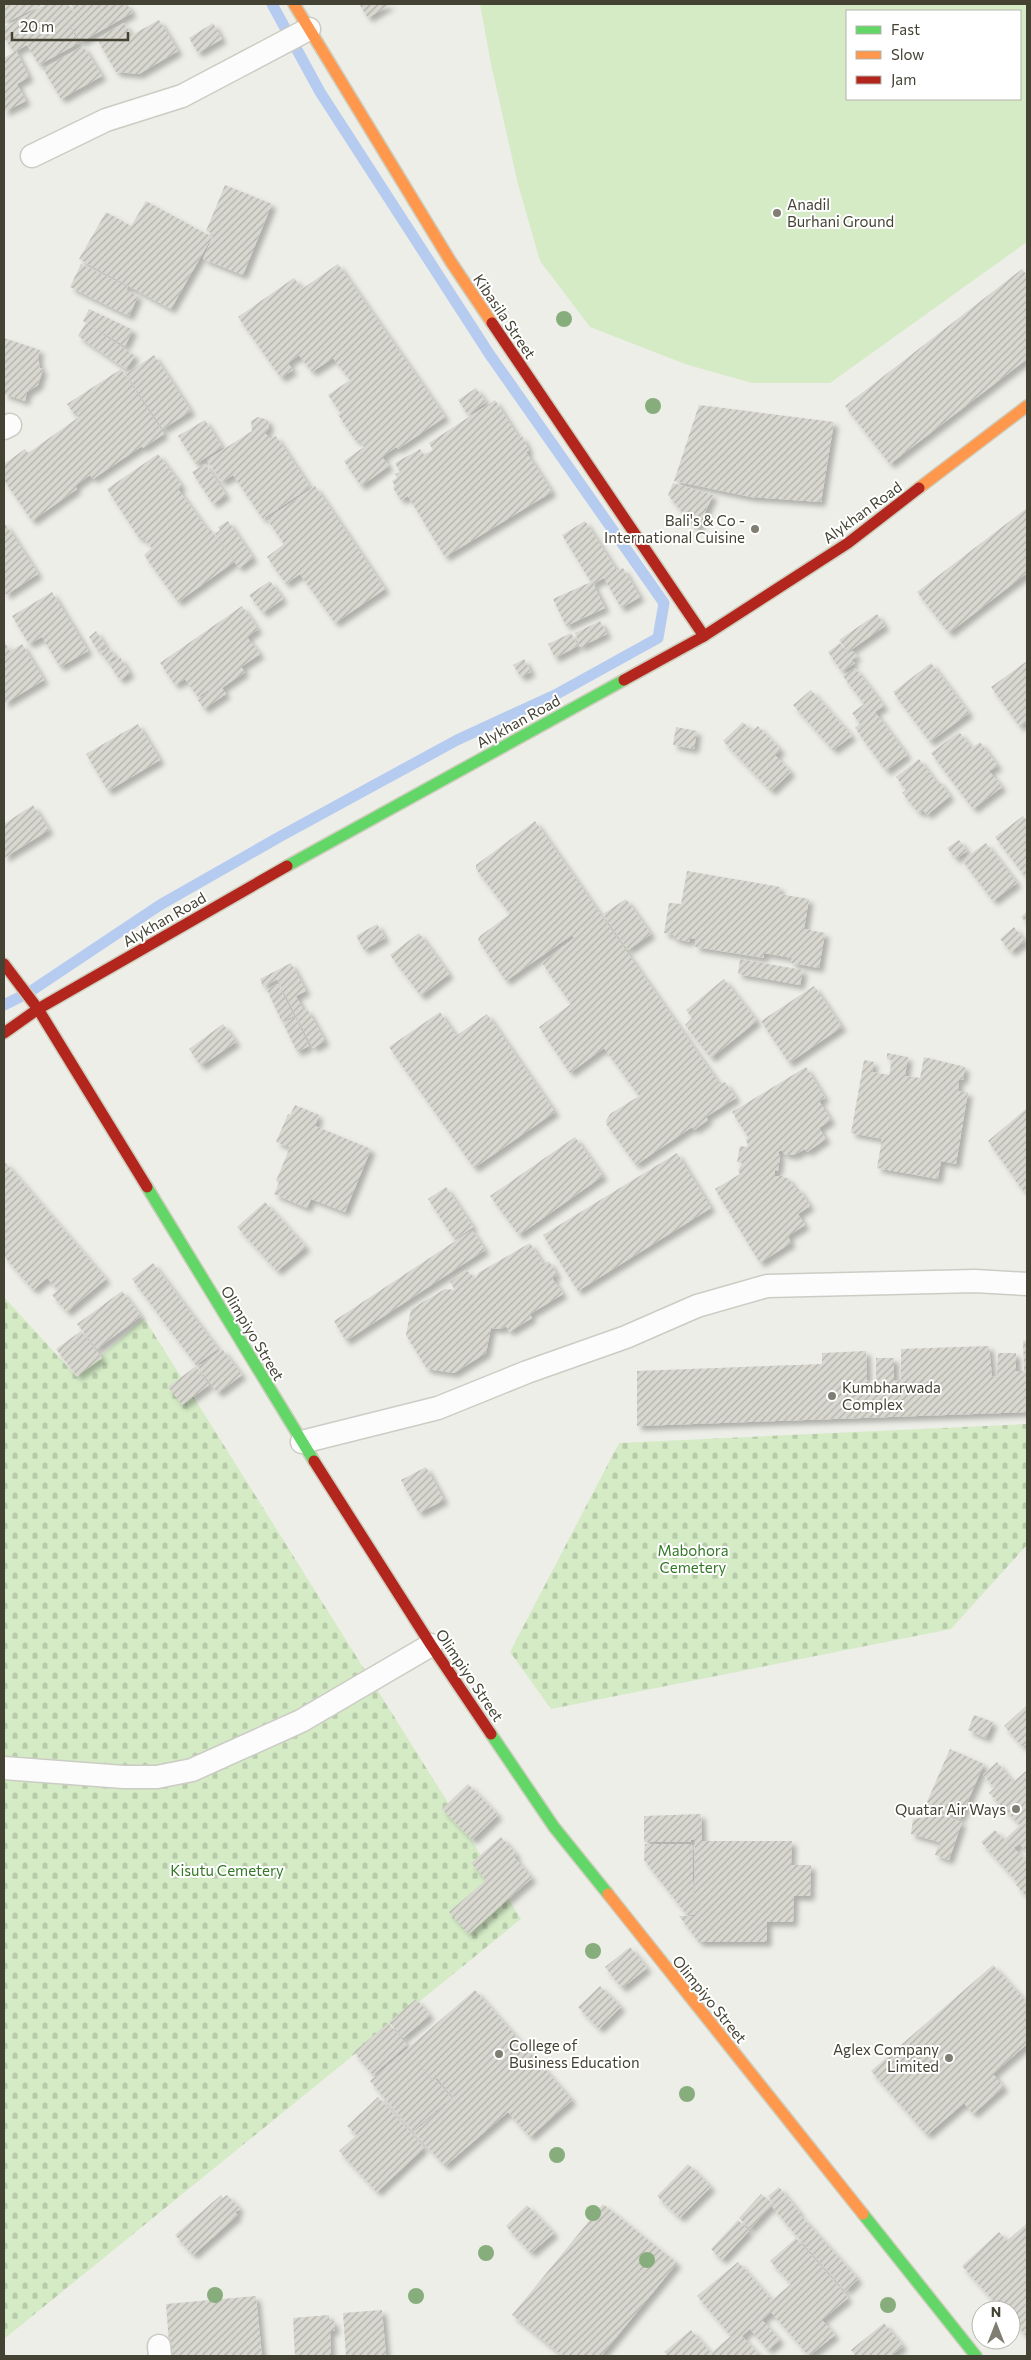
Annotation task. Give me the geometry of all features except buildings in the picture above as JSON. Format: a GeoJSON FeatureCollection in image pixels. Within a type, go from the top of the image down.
{"type":"FeatureCollection","features":[{"type":"Feature","properties":{"kind":"street","name":"Kibasila Street"},"geometry":{"type":"LineString","coordinates":[[294,4],[451,262],[704,636]]}},
{"type":"Feature","properties":{"kind":"street","name":"Alykhan Road"},"geometry":{"type":"LineString","coordinates":[[4,1033],[38,1009],[417,792],[704,636],[848,542],[1027,406]]}},
{"type":"Feature","properties":{"kind":"street","name":"Olimpiyo Street"},"geometry":{"type":"LineString","coordinates":[[4,964],[38,1009],[302,1442],[432,1645],[554,1827],[976,2356]]}},
{"type":"Feature","properties":{"kind":"lane"},"geometry":{"type":"LineString","coordinates":[[32,156],[106,120],[182,96],[309,29]]}},
{"type":"Feature","properties":{"kind":"lane"},"geometry":{"type":"LineString","coordinates":[[302,1442],[438,1408],[527,1372],[626,1337],[697,1306],[767,1286],[965,1281],[1027,1284]]}},
{"type":"Feature","properties":{"kind":"lane"},"geometry":{"type":"LineString","coordinates":[[4,1768],[124,1777],[157,1777],[192,1770],[301,1721],[432,1645]]}},
{"type":"Feature","properties":{"kind":"green space","name":"Anadil Burhani Ground"},"geometry":{"type":"Polygon","coordinates":[[[480,4],[1027,4],[1027,242],[830,383],[752,383],[685,364],[590,327],[540,261],[518,184],[491,64],[480,4]]]}},
{"type":"Feature","properties":{"kind":"green space","name":"Kisutu Cemetery"},"geometry":{"type":"Polygon","coordinates":[[[4,1297],[77,1377],[144,1318],[521,1919],[4,2339],[4,1297]]]}},
{"type":"Feature","properties":{"kind":"green space","name":"Mabohora Cemetery"},"geometry":{"type":"Polygon","coordinates":[[[1027,1424],[1027,1545],[951,1629],[551,1709],[510,1652],[619,1443],[1027,1424]]]}},
{"type":"Feature","properties":{"kind":"waterway"},"geometry":{"type":"LineString","coordinates":[[4,1005],[28,993],[160,905],[281,836],[457,740],[555,695],[658,638],[664,603],[490,355],[320,92],[272,4]]}},
{"type":"Feature","properties":{"kind":"traffic: fast"},"geometry":{"type":"LineString","coordinates":[[287,866],[624,680]]}},
{"type":"Feature","properties":{"kind":"traffic: fast"},"geometry":{"type":"LineString","coordinates":[[147,1187],[314,1461]]}},
{"type":"Feature","properties":{"kind":"traffic: fast"},"geometry":{"type":"LineString","coordinates":[[491,1734],[554,1827],[608,1894]]}},
{"type":"Feature","properties":{"kind":"traffic: fast"},"geometry":{"type":"LineString","coordinates":[[863,2214],[976,2356]]}},
{"type":"Feature","properties":{"kind":"traffic: slow"},"geometry":{"type":"LineString","coordinates":[[294,4],[451,262],[492,323]]}},
{"type":"Feature","properties":{"kind":"traffic: slow"},"geometry":{"type":"LineString","coordinates":[[919,488],[1027,406]]}},
{"type":"Feature","properties":{"kind":"traffic: slow"},"geometry":{"type":"LineString","coordinates":[[608,1894],[863,2214]]}},
{"type":"Feature","properties":{"kind":"traffic: jam"},"geometry":{"type":"LineString","coordinates":[[492,323],[704,636]]}},
{"type":"Feature","properties":{"kind":"traffic: jam"},"geometry":{"type":"LineString","coordinates":[[624,680],[704,636],[848,543],[919,488]]}},
{"type":"Feature","properties":{"kind":"traffic: jam"},"geometry":{"type":"LineString","coordinates":[[4,1033],[38,1009],[287,866]]}},
{"type":"Feature","properties":{"kind":"traffic: jam"},"geometry":{"type":"LineString","coordinates":[[4,964],[38,1009],[147,1187]]}},
{"type":"Feature","properties":{"kind":"traffic: jam"},"geometry":{"type":"LineString","coordinates":[[314,1461],[431,1645],[491,1734]]}},
{"type":"Feature","properties":{"kind":"place","name":"Anadil Burhani Ground"},"geometry":{"type":"Point","coordinates":[777,213]}},
{"type":"Feature","properties":{"kind":"place","name":"Bali's & Co - International Cuisine"},"geometry":{"type":"Point","coordinates":[755,529]}},
{"type":"Feature","properties":{"kind":"place","name":"Kumbharwada Complex"},"geometry":{"type":"Point","coordinates":[832,1396]}},
{"type":"Feature","properties":{"kind":"place","name":"Quatar Air Ways"},"geometry":{"type":"Point","coordinates":[1016,1809]}},
{"type":"Feature","properties":{"kind":"place","name":"College of Business Education"},"geometry":{"type":"Point","coordinates":[499,2054]}},
{"type":"Feature","properties":{"kind":"place","name":"Aglex Company Limited"},"geometry":{"type":"Point","coordinates":[949,2058]}}]}
